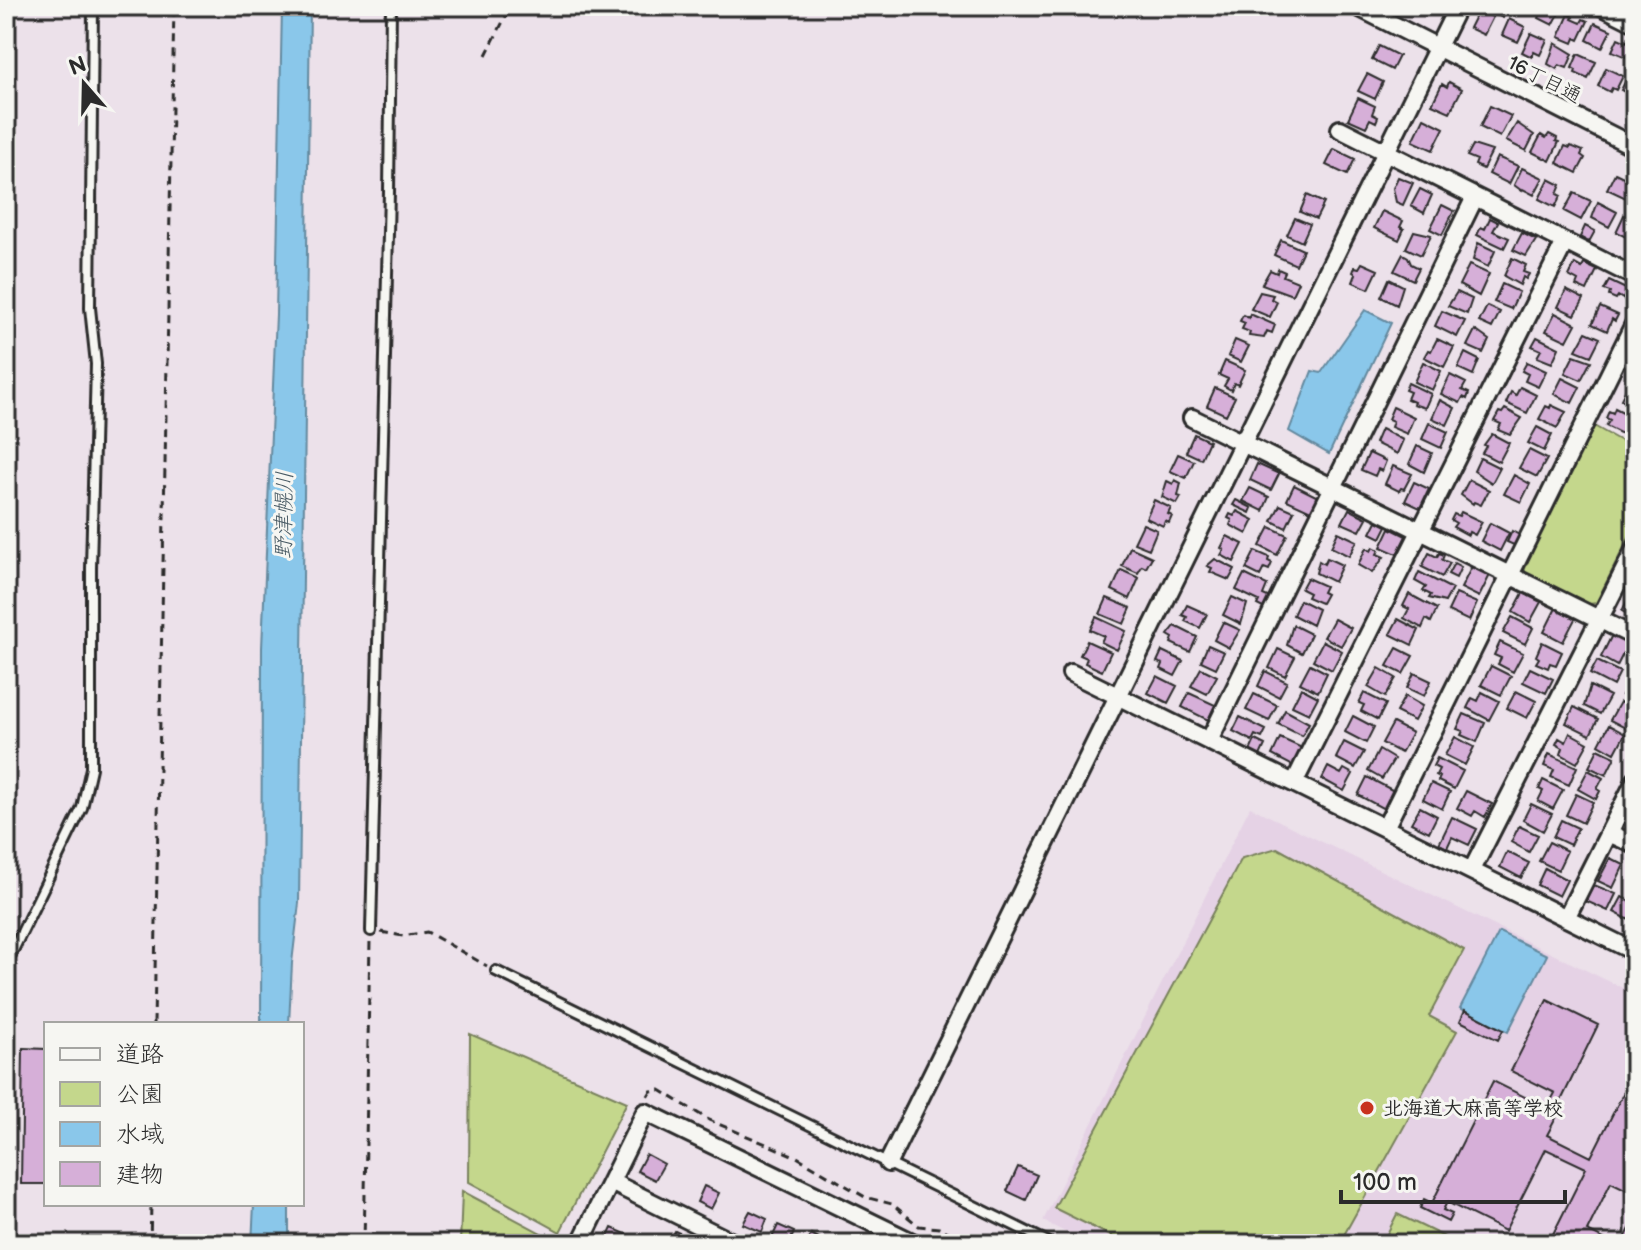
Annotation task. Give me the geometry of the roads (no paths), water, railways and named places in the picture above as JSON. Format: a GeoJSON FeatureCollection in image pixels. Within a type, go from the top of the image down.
{"type":"FeatureCollection","features":[{"type":"Feature","properties":{"kind":"street","name":"16丁目通"},"geometry":{"type":"LineString","coordinates":[[1356,6],[1635,147]]}},
{"type":"Feature","properties":{"kind":"street"},"geometry":{"type":"LineString","coordinates":[[888,1163],[1458,6]]}},
{"type":"Feature","properties":{"kind":"street"},"geometry":{"type":"LineString","coordinates":[[1601,6],[1635,23]]}},
{"type":"Feature","properties":{"kind":"street"},"geometry":{"type":"LineString","coordinates":[[1340,129],[1635,277]]}},
{"type":"Feature","properties":{"kind":"street"},"geometry":{"type":"LineString","coordinates":[[1209,741],[1475,197]]}},
{"type":"Feature","properties":{"kind":"street"},"geometry":{"type":"LineString","coordinates":[[1294,783],[1565,242]]}},
{"type":"Feature","properties":{"kind":"street"},"geometry":{"type":"LineString","coordinates":[[1385,828],[1635,322]]}},
{"type":"Feature","properties":{"kind":"street"},"geometry":{"type":"LineString","coordinates":[[1192,418],[1635,637]]}},
{"type":"Feature","properties":{"kind":"street"},"geometry":{"type":"LineString","coordinates":[[1472,870],[1635,549]]}},
{"type":"Feature","properties":{"kind":"street"},"geometry":{"type":"LineString","coordinates":[[1071,673],[1635,952]]}},
{"type":"Feature","properties":{"kind":"street"},"geometry":{"type":"LineString","coordinates":[[1566,918],[1635,781]]}},
{"type":"Feature","properties":{"kind":"street"},"geometry":{"type":"LineString","coordinates":[[1609,833],[1635,845]]}},
{"type":"Feature","properties":{"kind":"street"},"geometry":{"type":"LineString","coordinates":[[580,1244],[645,1112],[907,1242]]}},
{"type":"Feature","properties":{"kind":"street"},"geometry":{"type":"LineString","coordinates":[[611,1182],[736,1244]]}},
{"type":"Feature","properties":{"kind":"lane"},"geometry":{"type":"LineString","coordinates":[[6,965],[82,808],[91,768],[91,568],[96,364],[90,308],[93,6]]}},
{"type":"Feature","properties":{"kind":"lane"},"geometry":{"type":"LineString","coordinates":[[371,931],[391,6]]}},
{"type":"Feature","properties":{"kind":"lane"},"geometry":{"type":"LineString","coordinates":[[496,971],[1052,1244]]}},
{"type":"Feature","properties":{"kind":"water","name":"野津幌川"},"geometry":{"type":"Polygon","coordinates":[[[282,6],[310,6],[299,903],[289,1022],[261,1022],[262,648],[276,314],[282,6]]]}},
{"type":"Feature","properties":{"kind":"water"},"geometry":{"type":"Polygon","coordinates":[[[1365,310],[1391,323],[1329,454],[1289,431],[1312,371],[1321,373],[1365,310]]]}},
{"type":"Feature","properties":{"kind":"water"},"geometry":{"type":"Polygon","coordinates":[[[1499,932],[1547,955],[1508,1032],[1460,1008],[1499,932]]]}},
{"type":"Feature","properties":{"kind":"water"},"geometry":{"type":"Polygon","coordinates":[[[254,1206],[289,1206],[289,1244],[252,1244],[254,1206]]]}},
{"type":"Feature","properties":{"kind":"place","name":"北海道大麻高等学校"},"geometry":{"type":"Point","coordinates":[1367,1108]}}]}
